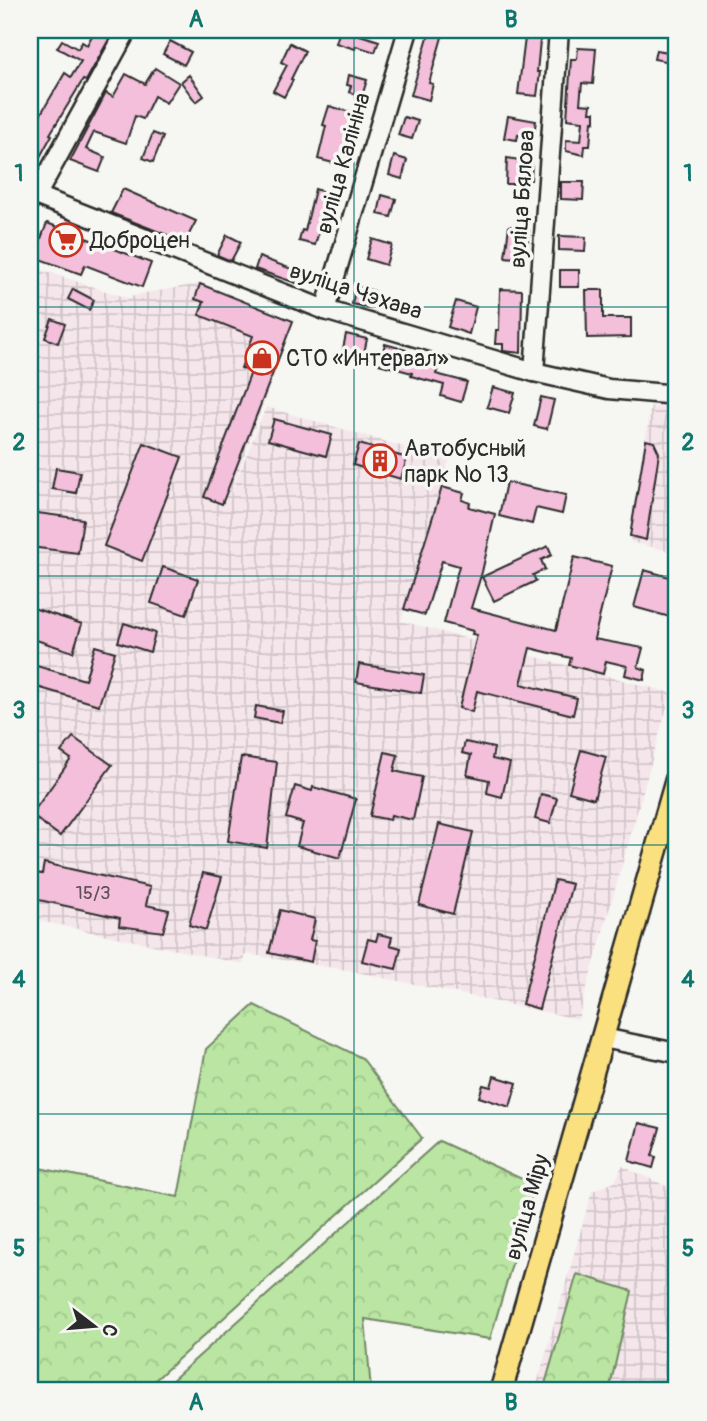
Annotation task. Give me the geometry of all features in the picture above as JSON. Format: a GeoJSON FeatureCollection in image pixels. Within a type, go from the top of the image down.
{"type":"FeatureCollection","features":[{"type":"Feature","properties":{"kind":"main road","name":"вуліца Міру"},"geometry":{"type":"LineString","coordinates":[[501,1391],[677,778]]}},
{"type":"Feature","properties":{"kind":"street"},"geometry":{"type":"LineString","coordinates":[[33,194],[127,30]]}},
{"type":"Feature","properties":{"kind":"street","name":"вуліца Калініна"},"geometry":{"type":"LineString","coordinates":[[325,310],[408,30]]}},
{"type":"Feature","properties":{"kind":"street","name":"вуліца Бялова"},"geometry":{"type":"LineString","coordinates":[[534,372],[559,30]]}},
{"type":"Feature","properties":{"kind":"street","name":"вуліца Чэхава"},"geometry":{"type":"LineString","coordinates":[[33,194],[325,310],[534,372],[609,389],[677,395]]}},
{"type":"Feature","properties":{"kind":"street"},"geometry":{"type":"LineString","coordinates":[[603,1038],[677,1053]]}},
{"type":"Feature","properties":{"kind":"shaded area"},"geometry":{"type":"Polygon","coordinates":[[[30,266],[127,298],[200,284],[293,321],[227,503],[266,407],[449,460],[401,621],[671,693],[578,1019],[347,970],[246,954],[243,964],[30,919],[30,266]]]}},
{"type":"Feature","properties":{"kind":"shaded area"},"geometry":{"type":"Polygon","coordinates":[[[651,406],[677,408],[677,553],[631,542],[651,406]]]}},
{"type":"Feature","properties":{"kind":"shaded area"},"geometry":{"type":"Polygon","coordinates":[[[622,1166],[677,1191],[677,1391],[535,1391],[592,1191],[615,1182],[622,1166]]]}},
{"type":"Feature","properties":{"kind":"green space"},"geometry":{"type":"Polygon","coordinates":[[[254,1005],[362,1058],[422,1138],[143,1391],[30,1391],[30,1166],[178,1197],[206,1049],[254,1005]]]}},
{"type":"Feature","properties":{"kind":"green space"},"geometry":{"type":"Polygon","coordinates":[[[439,1141],[535,1185],[490,1339],[365,1319],[371,1391],[160,1391],[439,1141]]]}},
{"type":"Feature","properties":{"kind":"green space"},"geometry":{"type":"Polygon","coordinates":[[[577,1274],[632,1291],[609,1391],[543,1391],[577,1274]]]}},
{"type":"Feature","properties":{"kind":"building"},"geometry":{"type":"Polygon","coordinates":[[[95,30],[114,30],[86,81],[83,80],[50,134],[52,135],[30,175],[30,142],[40,124],[36,122],[65,73],[71,77],[81,61],[57,48],[62,40],[78,49],[82,42],[87,45],[95,30]]]}},
{"type":"Feature","properties":{"kind":"building"},"geometry":{"type":"Polygon","coordinates":[[[340,30],[362,30],[360,35],[379,41],[375,52],[336,43],[340,30]]]}},
{"type":"Feature","properties":{"kind":"building"},"geometry":{"type":"Polygon","coordinates":[[[430,30],[444,30],[429,83],[433,84],[429,100],[411,95],[430,30]]]}},
{"type":"Feature","properties":{"kind":"building"},"geometry":{"type":"Polygon","coordinates":[[[526,30],[541,30],[537,96],[518,94],[526,30]]]}},
{"type":"Feature","properties":{"kind":"building"},"geometry":{"type":"Polygon","coordinates":[[[674,33],[677,34],[677,63],[654,59],[656,50],[669,52],[674,33]]]}},
{"type":"Feature","properties":{"kind":"building"},"geometry":{"type":"Polygon","coordinates":[[[170,41],[191,52],[184,65],[163,54],[170,41]]]}},
{"type":"Feature","properties":{"kind":"building"},"geometry":{"type":"Polygon","coordinates":[[[290,43],[305,51],[284,97],[273,91],[287,65],[281,62],[290,43]]]}},
{"type":"Feature","properties":{"kind":"building"},"geometry":{"type":"Polygon","coordinates":[[[578,48],[596,49],[593,84],[582,83],[580,104],[591,105],[590,112],[595,112],[590,146],[585,146],[584,155],[566,151],[566,140],[581,141],[583,121],[567,119],[571,59],[577,59],[578,48]]]}},
{"type":"Feature","properties":{"kind":"building"},"geometry":{"type":"Polygon","coordinates":[[[155,68],[179,83],[166,103],[154,96],[143,119],[135,116],[126,143],[94,132],[86,149],[105,157],[99,172],[70,161],[106,93],[113,97],[126,74],[145,84],[155,68]]]}},
{"type":"Feature","properties":{"kind":"building"},"geometry":{"type":"Polygon","coordinates":[[[189,75],[204,96],[196,102],[181,82],[189,75]]]}},
{"type":"Feature","properties":{"kind":"building"},"geometry":{"type":"Polygon","coordinates":[[[349,75],[367,80],[362,96],[349,92],[349,75]]]}},
{"type":"Feature","properties":{"kind":"building"},"geometry":{"type":"Polygon","coordinates":[[[329,106],[357,114],[341,165],[318,159],[329,106]]]}},
{"type":"Feature","properties":{"kind":"building"},"geometry":{"type":"Polygon","coordinates":[[[508,116],[536,121],[533,138],[518,135],[517,140],[504,138],[508,116]]]}},
{"type":"Feature","properties":{"kind":"building"},"geometry":{"type":"Polygon","coordinates":[[[404,117],[418,121],[412,139],[398,135],[404,117]]]}},
{"type":"Feature","properties":{"kind":"building"},"geometry":{"type":"Polygon","coordinates":[[[153,133],[163,137],[153,162],[143,158],[153,133]]]}},
{"type":"Feature","properties":{"kind":"building"},"geometry":{"type":"Polygon","coordinates":[[[394,156],[407,160],[402,179],[389,175],[394,156]]]}},
{"type":"Feature","properties":{"kind":"building"},"geometry":{"type":"Polygon","coordinates":[[[507,158],[532,162],[531,180],[517,180],[516,184],[506,184],[507,158]]]}},
{"type":"Feature","properties":{"kind":"building"},"geometry":{"type":"Polygon","coordinates":[[[561,182],[584,182],[583,200],[561,199],[561,182]]]}},
{"type":"Feature","properties":{"kind":"building"},"geometry":{"type":"Polygon","coordinates":[[[123,189],[196,221],[185,242],[111,213],[123,189]]]}},
{"type":"Feature","properties":{"kind":"building"},"geometry":{"type":"Polygon","coordinates":[[[315,189],[330,194],[315,245],[299,241],[302,230],[305,231],[315,189]]]}},
{"type":"Feature","properties":{"kind":"building"},"geometry":{"type":"Polygon","coordinates":[[[382,195],[396,199],[391,217],[378,214],[382,195]]]}},
{"type":"Feature","properties":{"kind":"building","name":"Доброцен"},"geometry":{"type":"Polygon","coordinates":[[[47,223],[151,263],[142,287],[85,265],[81,274],[34,257],[47,223]]]}},
{"type":"Feature","properties":{"kind":"building"},"geometry":{"type":"Polygon","coordinates":[[[509,226],[529,229],[526,259],[505,257],[509,226]]]}},
{"type":"Feature","properties":{"kind":"building"},"geometry":{"type":"Polygon","coordinates":[[[227,235],[241,242],[231,261],[217,255],[227,235]]]}},
{"type":"Feature","properties":{"kind":"building"},"geometry":{"type":"Polygon","coordinates":[[[559,236],[586,237],[585,251],[559,250],[559,236]]]}},
{"type":"Feature","properties":{"kind":"building"},"geometry":{"type":"Polygon","coordinates":[[[372,239],[392,245],[386,265],[366,259],[372,239]]]}},
{"type":"Feature","properties":{"kind":"building"},"geometry":{"type":"Polygon","coordinates":[[[259,257],[300,272],[296,283],[255,269],[259,257]]]}},
{"type":"Feature","properties":{"kind":"building"},"geometry":{"type":"Polygon","coordinates":[[[560,270],[579,270],[579,287],[560,287],[560,270]]]}},
{"type":"Feature","properties":{"kind":"building"},"geometry":{"type":"Polygon","coordinates":[[[200,284],[293,321],[222,504],[204,497],[251,372],[241,368],[253,336],[199,315],[204,302],[195,299],[200,284]]]}},
{"type":"Feature","properties":{"kind":"building"},"geometry":{"type":"Polygon","coordinates":[[[356,286],[374,291],[370,308],[352,304],[356,286]]]}},
{"type":"Feature","properties":{"kind":"building"},"geometry":{"type":"Polygon","coordinates":[[[73,289],[94,300],[89,310],[68,299],[73,289]]]}},
{"type":"Feature","properties":{"kind":"building"},"geometry":{"type":"Polygon","coordinates":[[[500,289],[522,290],[521,353],[503,351],[503,344],[495,344],[496,330],[499,330],[500,289]]]}},
{"type":"Feature","properties":{"kind":"building"},"geometry":{"type":"Polygon","coordinates":[[[586,290],[603,290],[603,318],[631,318],[631,337],[587,338],[586,290]]]}},
{"type":"Feature","properties":{"kind":"building"},"geometry":{"type":"Polygon","coordinates":[[[456,301],[476,307],[469,334],[448,327],[456,301]]]}},
{"type":"Feature","properties":{"kind":"building"},"geometry":{"type":"Polygon","coordinates":[[[52,319],[65,324],[58,343],[45,338],[52,319]]]}},
{"type":"Feature","properties":{"kind":"building"},"geometry":{"type":"Polygon","coordinates":[[[346,334],[367,339],[363,358],[342,354],[346,334]]]}},
{"type":"Feature","properties":{"kind":"building"},"geometry":{"type":"Polygon","coordinates":[[[385,344],[406,350],[405,353],[440,362],[436,374],[467,382],[461,402],[441,396],[444,385],[379,364],[385,344]]]}},
{"type":"Feature","properties":{"kind":"building"},"geometry":{"type":"Polygon","coordinates":[[[493,387],[515,393],[509,413],[487,407],[493,387]]]}},
{"type":"Feature","properties":{"kind":"building"},"geometry":{"type":"Polygon","coordinates":[[[541,397],[554,400],[547,429],[534,426],[541,397]]]}},
{"type":"Feature","properties":{"kind":"building"},"geometry":{"type":"Polygon","coordinates":[[[274,419],[332,435],[326,456],[268,440],[274,419]]]}},
{"type":"Feature","properties":{"kind":"building"},"geometry":{"type":"Polygon","coordinates":[[[646,440],[654,442],[659,453],[646,540],[630,536],[646,440]]]}},
{"type":"Feature","properties":{"kind":"building"},"geometry":{"type":"Polygon","coordinates":[[[144,443],[182,457],[142,561],[104,546],[144,443]]]}},
{"type":"Feature","properties":{"kind":"building","name":"Автобусный парк № 13"},"geometry":{"type":"Polygon","coordinates":[[[359,444],[407,458],[401,479],[353,465],[359,444]]]}},
{"type":"Feature","properties":{"kind":"building"},"geometry":{"type":"Polygon","coordinates":[[[56,468],[80,472],[76,493],[52,489],[56,468]]]}},
{"type":"Feature","properties":{"kind":"building"},"geometry":{"type":"Polygon","coordinates":[[[506,482],[566,495],[562,514],[536,508],[532,524],[499,516],[506,482]]]}},
{"type":"Feature","properties":{"kind":"building"},"geometry":{"type":"Polygon","coordinates":[[[442,487],[464,493],[462,500],[470,503],[469,507],[495,514],[471,608],[556,630],[574,557],[612,566],[594,639],[643,648],[638,667],[646,670],[644,680],[625,675],[627,666],[606,661],[603,674],[569,665],[571,658],[530,648],[521,684],[577,698],[573,715],[477,691],[472,712],[459,708],[477,635],[472,634],[473,631],[444,623],[459,566],[442,561],[425,615],[404,609],[442,487]]]}},
{"type":"Feature","properties":{"kind":"building"},"geometry":{"type":"Polygon","coordinates":[[[30,512],[83,519],[78,553],[30,547],[30,512]]]}},
{"type":"Feature","properties":{"kind":"building"},"geometry":{"type":"Polygon","coordinates":[[[548,546],[552,555],[541,560],[545,569],[533,575],[536,581],[494,601],[482,577],[548,546]]]}},
{"type":"Feature","properties":{"kind":"building"},"geometry":{"type":"Polygon","coordinates":[[[163,567],[198,579],[186,615],[151,603],[163,567]]]}},
{"type":"Feature","properties":{"kind":"building"},"geometry":{"type":"Polygon","coordinates":[[[644,570],[677,579],[677,619],[634,607],[644,570]]]}},
{"type":"Feature","properties":{"kind":"building"},"geometry":{"type":"Polygon","coordinates":[[[30,607],[82,624],[73,652],[30,638],[30,607]]]}},
{"type":"Feature","properties":{"kind":"building"},"geometry":{"type":"Polygon","coordinates":[[[124,623],[155,633],[150,652],[118,642],[124,623]]]}},
{"type":"Feature","properties":{"kind":"building"},"geometry":{"type":"Polygon","coordinates":[[[95,646],[115,652],[99,705],[30,685],[30,664],[85,680],[95,646]]]}},
{"type":"Feature","properties":{"kind":"building"},"geometry":{"type":"Polygon","coordinates":[[[359,664],[424,675],[421,693],[356,682],[359,664]]]}},
{"type":"Feature","properties":{"kind":"building"},"geometry":{"type":"Polygon","coordinates":[[[256,706],[283,711],[280,723],[254,718],[256,706]]]}},
{"type":"Feature","properties":{"kind":"building"},"geometry":{"type":"Polygon","coordinates":[[[73,737],[112,765],[60,836],[31,815],[71,759],[61,752],[73,737]]]}},
{"type":"Feature","properties":{"kind":"building"},"geometry":{"type":"Polygon","coordinates":[[[465,742],[494,748],[492,759],[510,763],[502,797],[487,793],[489,780],[467,775],[471,755],[462,753],[465,742]]]}},
{"type":"Feature","properties":{"kind":"building"},"geometry":{"type":"Polygon","coordinates":[[[581,750],[606,757],[594,799],[569,792],[581,750]]]}},
{"type":"Feature","properties":{"kind":"building"},"geometry":{"type":"Polygon","coordinates":[[[385,752],[398,755],[394,771],[422,777],[413,820],[391,815],[390,820],[370,816],[385,752]]]}},
{"type":"Feature","properties":{"kind":"building"},"geometry":{"type":"Polygon","coordinates":[[[241,757],[277,762],[267,848],[228,841],[241,757]]]}},
{"type":"Feature","properties":{"kind":"building"},"geometry":{"type":"Polygon","coordinates":[[[295,786],[312,791],[313,787],[356,799],[340,858],[297,846],[303,823],[286,818],[295,786]]]}},
{"type":"Feature","properties":{"kind":"building"},"geometry":{"type":"Polygon","coordinates":[[[541,794],[557,798],[550,823],[535,819],[541,794]]]}},
{"type":"Feature","properties":{"kind":"building"},"geometry":{"type":"Polygon","coordinates":[[[439,824],[473,832],[453,914],[419,905],[439,824]]]}},
{"type":"Feature","properties":{"kind":"building"},"geometry":{"type":"Polygon","coordinates":[[[44,863],[150,887],[146,905],[169,910],[163,932],[119,926],[120,918],[30,898],[30,872],[42,874],[44,863]]]}},
{"type":"Feature","properties":{"kind":"building"},"geometry":{"type":"Polygon","coordinates":[[[203,873],[222,877],[206,930],[189,925],[203,873]]]}},
{"type":"Feature","properties":{"kind":"building"},"geometry":{"type":"Polygon","coordinates":[[[555,880],[572,884],[539,1009],[522,1004],[555,880]]]}},
{"type":"Feature","properties":{"kind":"building"},"geometry":{"type":"Polygon","coordinates":[[[280,910],[315,919],[310,940],[315,941],[311,962],[269,953],[280,910]]]}},
{"type":"Feature","properties":{"kind":"building"},"geometry":{"type":"Polygon","coordinates":[[[378,934],[392,937],[390,945],[401,948],[396,969],[362,961],[368,939],[376,941],[378,934]]]}},
{"type":"Feature","properties":{"kind":"building"},"geometry":{"type":"Polygon","coordinates":[[[494,1076],[517,1083],[510,1107],[479,1097],[483,1085],[491,1087],[494,1076]]]}},
{"type":"Feature","properties":{"kind":"building"},"geometry":{"type":"Polygon","coordinates":[[[639,1123],[660,1128],[652,1156],[656,1157],[653,1168],[629,1161],[639,1123]]]}},
{"type":"Feature","properties":{"kind":"place","name":"Доброцен"},"geometry":{"type":"Point","coordinates":[66,240]}},
{"type":"Feature","properties":{"kind":"place","name":"СТО «Интервал»"},"geometry":{"type":"Point","coordinates":[262,358]}},
{"type":"Feature","properties":{"kind":"place","name":"Автобусный парк № 13"},"geometry":{"type":"Point","coordinates":[380,461]}}]}
